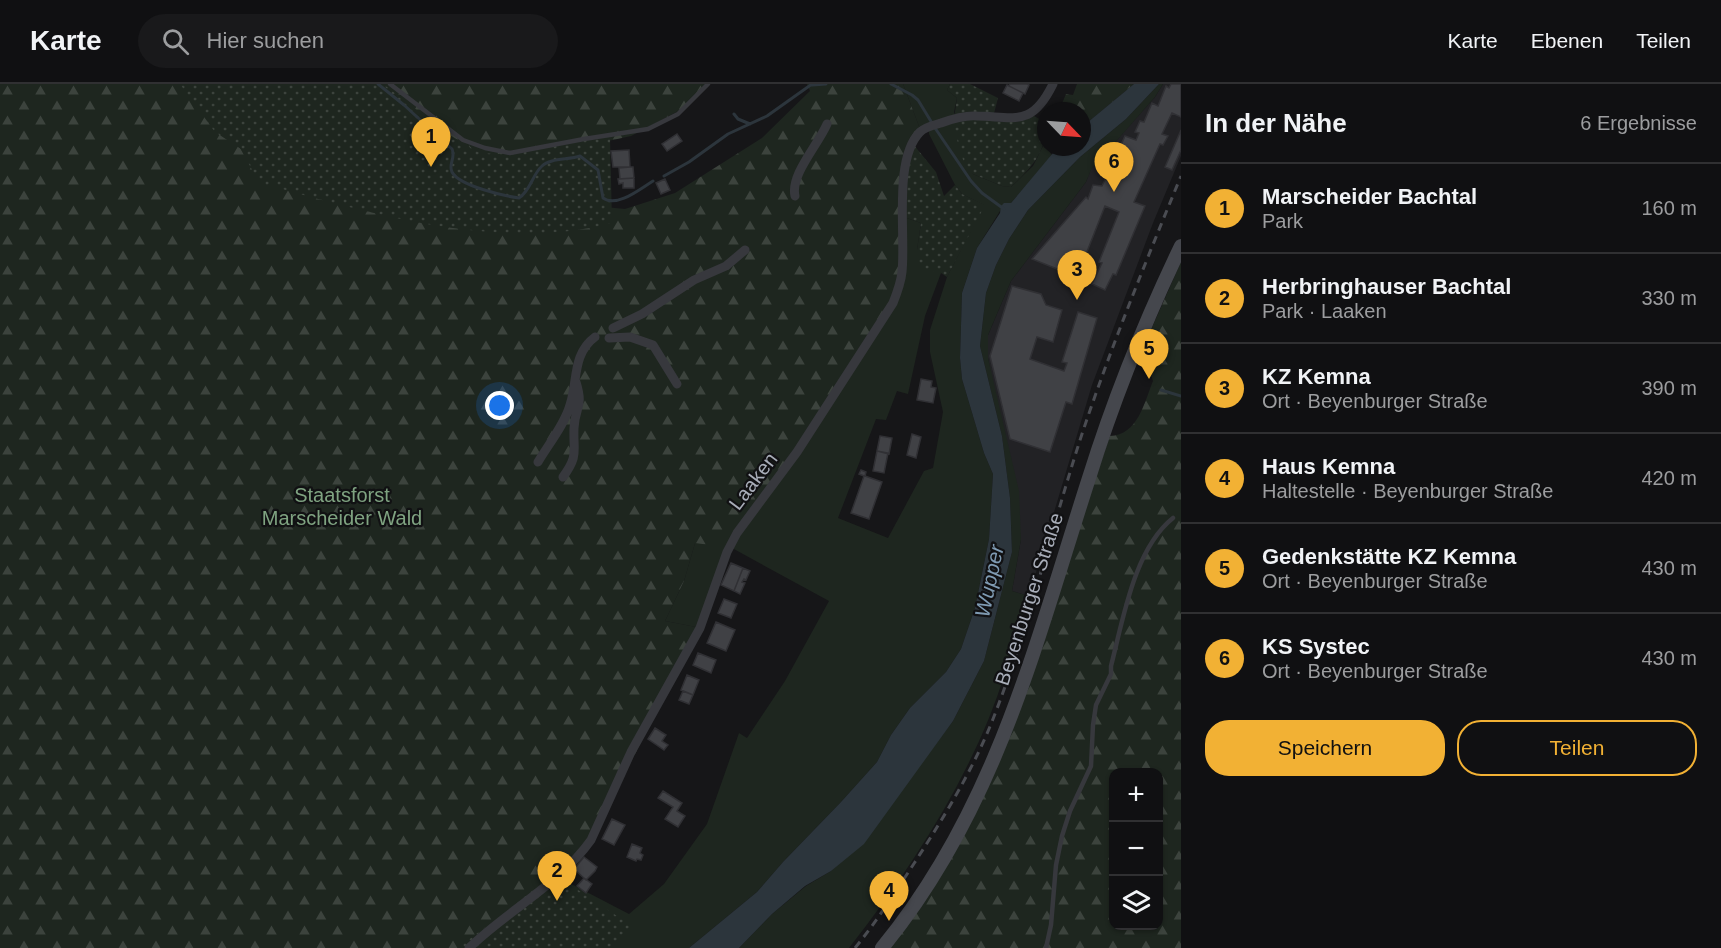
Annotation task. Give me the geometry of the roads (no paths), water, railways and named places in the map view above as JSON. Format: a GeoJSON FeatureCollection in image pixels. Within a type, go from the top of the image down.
{"type":"FeatureCollection","features":[{"type":"Feature","properties":{"kind":"main road","name":"Beyenburger Straße"},"geometry":{"type":"LineString","coordinates":[[882,948],[914,907],[948,854],[998,753],[1029,669],[1115,399],[1146,321],[1181,246]]}},
{"type":"Feature","properties":{"kind":"street","name":"Laaken"},"geometry":{"type":"LineString","coordinates":[[469,948],[490,928],[553,880],[591,840],[631,752],[700,628],[727,552],[737,533],[797,452],[893,303],[902,275],[903,177],[908,153],[920,132],[940,123],[966,116],[1007,119],[1024,117],[1041,102],[1053,84]]}},
{"type":"Feature","properties":{"kind":"street"},"geometry":{"type":"LineString","coordinates":[[795,196],[793,188],[800,169],[820,140],[827,124]]}},
{"type":"Feature","properties":{"kind":"street"},"geometry":{"type":"LineString","coordinates":[[613,328],[642,314],[694,280],[726,266],[745,250]]}},
{"type":"Feature","properties":{"kind":"street"},"geometry":{"type":"LineString","coordinates":[[609,338],[630,337],[648,341],[653,345],[677,384]]}},
{"type":"Feature","properties":{"kind":"street"},"geometry":{"type":"LineString","coordinates":[[538,462],[570,406],[579,359],[588,343],[596,338]]}},
{"type":"Feature","properties":{"kind":"street"},"geometry":{"type":"LineString","coordinates":[[563,477],[575,456],[575,423],[581,402],[574,377]]}},
{"type":"Feature","properties":{"kind":"lane"},"geometry":{"type":"LineString","coordinates":[[390,84],[463,141],[510,153],[648,129],[678,114],[708,84]]}},
{"type":"Feature","properties":{"kind":"lane"},"geometry":{"type":"LineString","coordinates":[[1046,948],[1051,925],[1056,865],[1062,836],[1070,811],[1091,766],[1096,705],[1111,674],[1131,586],[1143,559],[1163,526],[1173,518]]}},
{"type":"Feature","properties":{"kind":"water"},"geometry":{"type":"Polygon","coordinates":[[[1134,84],[1159,84],[1126,119],[1091,148],[1091,120],[1134,84]]]}},
{"type":"Feature","properties":{"kind":"water","name":"Wupper"},"geometry":{"type":"Polygon","coordinates":[[[1050,156],[1081,156],[1028,210],[1009,239],[986,293],[980,346],[1002,436],[1010,498],[1012,552],[984,661],[953,721],[864,844],[831,871],[805,886],[772,914],[739,948],[689,948],[757,892],[841,802],[877,762],[891,735],[910,708],[946,672],[961,649],[975,608],[989,539],[993,474],[984,453],[962,379],[960,358],[962,293],[977,248],[1000,213],[1001,206],[1004,203],[1011,203],[1050,156]]]}},
{"type":"Feature","properties":{"kind":"waterway"},"geometry":{"type":"LineString","coordinates":[[378,84],[452,149],[451,169],[456,177],[483,190],[519,198],[545,163],[580,156],[598,170],[603,198],[615,201],[622,199],[653,181]]}},
{"type":"Feature","properties":{"kind":"waterway"},"geometry":{"type":"LineString","coordinates":[[664,176],[689,162],[728,134],[767,116],[812,84]]}},
{"type":"Feature","properties":{"kind":"waterway"},"geometry":{"type":"LineString","coordinates":[[812,85],[826,84]]}},
{"type":"Feature","properties":{"kind":"waterway"},"geometry":{"type":"LineString","coordinates":[[891,84],[918,100],[932,123]]}},
{"type":"Feature","properties":{"kind":"waterway"},"geometry":{"type":"LineString","coordinates":[[734,114],[738,119],[750,124]]}},
{"type":"Feature","properties":{"kind":"waterway"},"geometry":{"type":"LineString","coordinates":[[935,128],[971,181],[982,193],[1004,209]]}},
{"type":"Feature","properties":{"kind":"waterway"},"geometry":{"type":"LineString","coordinates":[[1161,390],[1181,396]]}},
{"type":"Feature","properties":{"kind":"railway"},"geometry":{"type":"LineString","coordinates":[[855,948],[886,906],[937,828],[985,738],[1018,649],[1093,401],[1129,304],[1181,176]]}},
{"type":"Feature","properties":{"kind":"place","name":"Marscheider Bachtal"},"geometry":{"type":"Point","coordinates":[431,167]}},
{"type":"Feature","properties":{"kind":"place","name":"KS Systec"},"geometry":{"type":"Point","coordinates":[1114,192]}},
{"type":"Feature","properties":{"kind":"place","name":"KZ Kemna"},"geometry":{"type":"Point","coordinates":[1077,300]}},
{"type":"Feature","properties":{"kind":"place","name":"Gedenkstätte KZ Kemna"},"geometry":{"type":"Point","coordinates":[1149,379]}},
{"type":"Feature","properties":{"kind":"place","name":"Herbringhauser Bachtal"},"geometry":{"type":"Point","coordinates":[557,901]}},
{"type":"Feature","properties":{"kind":"place","name":"Haus Kemna"},"geometry":{"type":"Point","coordinates":[889,921]}},
{"type":"Feature","properties":{"kind":"park label","name":"Staatsforst Marscheider Wald"},"geometry":{"type":"Point","coordinates":[342,506]}}]}
